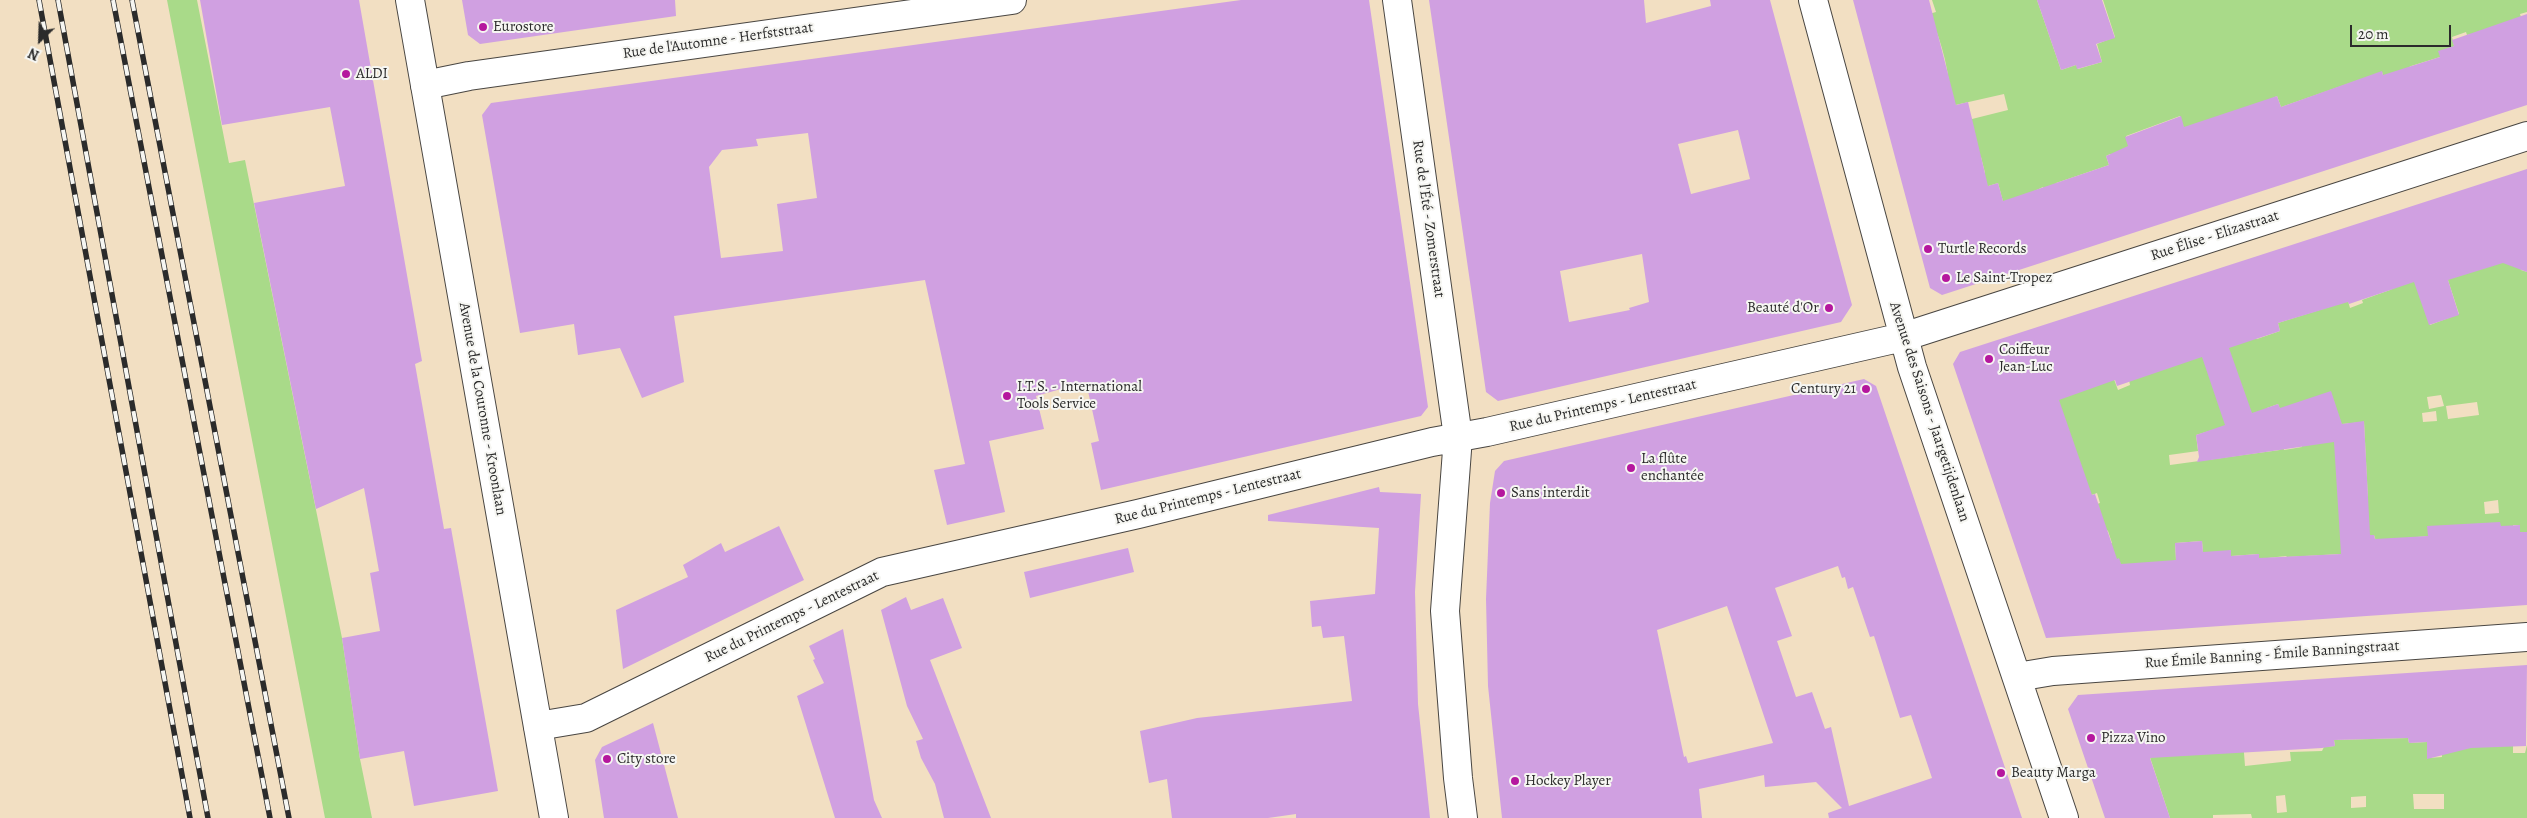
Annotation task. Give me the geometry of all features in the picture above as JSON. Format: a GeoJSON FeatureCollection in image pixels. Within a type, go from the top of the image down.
{"type":"FeatureCollection","features":[{"type":"Feature","properties":{"kind":"street","name":"Avenue de la Couronne - Kroonlaan"},"geometry":{"type":"LineString","coordinates":[[410,0],[554,818]]}},
{"type":"Feature","properties":{"kind":"street","name":"Rue de l'Automne - Herfststraat"},"geometry":{"type":"LineString","coordinates":[[425,85],[469,76],[944,4],[1012,0]]}},
{"type":"Feature","properties":{"kind":"street","name":"Rue de l'Été - Zomerstraat"},"geometry":{"type":"LineString","coordinates":[[1397,0],[1458,437],[1445,612],[1463,818]]}},
{"type":"Feature","properties":{"kind":"street","name":"Avenue des Saisons - Jaargetijdenlaan"},"geometry":{"type":"LineString","coordinates":[[1813,0],[1903,337],[2064,818]]}},
{"type":"Feature","properties":{"kind":"street","name":"Rue Élise - Elizastraat"},"geometry":{"type":"LineString","coordinates":[[1903,337],[2527,136]]}},
{"type":"Feature","properties":{"kind":"street","name":"Rue du Printemps - Lentestraat"},"geometry":{"type":"LineString","coordinates":[[538,726],[586,718],[882,572],[1458,437],[1903,337]]}},
{"type":"Feature","properties":{"kind":"street","name":"Rue Émile Banning - Émile Banningstraat"},"geometry":{"type":"LineString","coordinates":[[2017,676],[2053,671],[2527,637]]}},
{"type":"Feature","properties":{"kind":"green space"},"geometry":{"type":"Polygon","coordinates":[[[167,0],[197,0],[229,163],[245,160],[342,638],[360,759],[372,818],[325,818],[167,0]]]}},
{"type":"Feature","properties":{"kind":"green space"},"geometry":{"type":"Polygon","coordinates":[[[1932,0],[2037,0],[2061,70],[2076,65],[2078,69],[2102,62],[2097,44],[2115,37],[2103,0],[2527,0],[2527,12],[2520,14],[2523,24],[2467,35],[2466,32],[2452,37],[2454,46],[2440,57],[2411,66],[2385,82],[2382,72],[2281,107],[2277,96],[2187,139],[2180,116],[2126,136],[2131,154],[2110,154],[2106,156],[2109,165],[2056,183],[2061,203],[2049,206],[2043,187],[2004,205],[1998,183],[1982,188],[1985,173],[1981,157],[1962,162],[1960,122],[2008,110],[2004,94],[1951,106],[1945,59],[1929,14],[1936,12],[1932,0]]]}},
{"type":"Feature","properties":{"kind":"green space"},"geometry":{"type":"Polygon","coordinates":[[[2514,247],[2521,270],[2527,272],[2527,532],[2520,532],[2519,525],[2513,525],[2515,556],[2428,536],[2376,541],[2374,535],[2369,536],[2341,554],[2259,559],[2259,554],[2231,556],[2231,550],[2204,563],[2202,541],[2175,543],[2176,560],[2124,588],[2103,546],[2112,543],[2108,531],[2081,510],[2100,503],[2097,493],[2083,498],[2035,355],[2112,374],[2118,390],[2130,385],[2129,380],[2212,333],[2257,339],[2280,331],[2278,323],[2348,301],[2350,308],[2363,303],[2362,300],[2390,290],[2415,277],[2430,325],[2459,314],[2446,274],[2465,274],[2482,268],[2514,247]],[[2441,395],[2427,397],[2429,409],[2444,406],[2441,395]],[[2477,402],[2446,406],[2448,419],[2479,415],[2477,402]],[[2278,404],[2267,408],[2269,413],[2196,435],[2198,451],[2169,455],[2170,465],[2280,450],[2282,436],[2333,427],[2368,500],[2364,422],[2342,424],[2283,417],[2278,404]],[[2436,411],[2422,413],[2423,422],[2437,421],[2436,411]],[[2300,437],[2282,440],[2284,450],[2302,447],[2300,437]],[[2498,500],[2484,502],[2485,514],[2499,513],[2498,500]]]}},
{"type":"Feature","properties":{"kind":"green space"},"geometry":{"type":"Polygon","coordinates":[[[2142,733],[2243,740],[2245,766],[2291,761],[2290,752],[2322,751],[2324,747],[2335,746],[2334,740],[2408,738],[2409,743],[2427,742],[2428,758],[2442,757],[2441,743],[2513,746],[2513,753],[2525,753],[2527,745],[2527,818],[2252,818],[2251,814],[2213,815],[2213,818],[2170,818],[2142,733]],[[2413,794],[2414,809],[2444,809],[2444,794],[2413,794]],[[2285,795],[2276,796],[2277,813],[2287,812],[2285,795]],[[2366,796],[2351,797],[2351,808],[2366,807],[2366,796]]]}},
{"type":"Feature","properties":{"kind":"building"},"geometry":{"type":"Polygon","coordinates":[[[200,0],[359,0],[422,361],[415,364],[444,529],[451,528],[498,791],[414,806],[404,751],[360,759],[342,638],[380,631],[370,573],[379,571],[364,488],[316,509],[254,203],[345,186],[330,107],[222,125],[200,0]]]}},
{"type":"Feature","properties":{"kind":"building"},"geometry":{"type":"Polygon","coordinates":[[[462,0],[675,0],[676,16],[480,44],[468,35],[462,0]]]}},
{"type":"Feature","properties":{"kind":"building"},"geometry":{"type":"Polygon","coordinates":[[[1241,0],[1369,0],[1428,407],[1421,416],[1101,490],[1091,443],[1099,441],[1086,382],[1036,396],[1044,429],[989,441],[1005,512],[947,525],[934,470],[965,464],[925,280],[674,316],[684,382],[642,398],[620,348],[578,355],[574,324],[520,333],[482,115],[491,103],[1241,0]],[[808,133],[756,139],[758,146],[722,150],[709,167],[721,258],[783,251],[777,204],[817,198],[808,133]]]}},
{"type":"Feature","properties":{"kind":"building"},"geometry":{"type":"Polygon","coordinates":[[[1429,0],[1644,0],[1646,23],[1711,6],[1710,0],[1770,0],[1852,305],[1841,322],[1498,401],[1486,392],[1429,0]],[[1738,130],[1678,144],[1691,194],[1750,179],[1738,130]],[[1642,254],[1560,271],[1569,322],[1630,310],[1629,308],[1649,302],[1642,254]]]}},
{"type":"Feature","properties":{"kind":"building"},"geometry":{"type":"Polygon","coordinates":[[[1853,0],[1929,0],[1956,105],[1968,102],[1988,186],[1998,183],[2003,201],[2109,165],[2106,156],[2128,146],[2125,137],[2181,116],[2184,127],[2277,96],[2281,107],[2382,71],[2383,75],[2440,57],[2438,51],[2454,46],[2452,40],[2527,14],[2527,105],[1942,295],[1930,288],[1853,0]]]}},
{"type":"Feature","properties":{"kind":"building"},"geometry":{"type":"Polygon","coordinates":[[[2037,0],[2102,0],[2115,38],[2096,44],[2102,62],[2077,69],[2076,65],[2061,70],[2037,0]]]}},
{"type":"Feature","properties":{"kind":"building"},"geometry":{"type":"Polygon","coordinates":[[[2527,169],[2527,272],[2503,263],[2448,280],[2459,315],[2429,325],[2414,282],[2349,304],[2348,302],[2278,323],[2280,331],[2229,348],[2252,413],[2278,404],[2280,408],[2331,391],[2342,424],[2364,421],[2370,535],[2374,535],[2375,539],[2428,536],[2427,526],[2500,522],[2501,526],[2520,525],[2520,532],[2527,532],[2527,605],[2046,638],[1953,364],[1960,352],[2527,169]],[[2202,357],[2117,386],[2115,380],[2059,400],[2092,495],[2095,494],[2117,559],[2119,558],[2121,564],[2176,560],[2175,543],[2202,541],[2203,552],[2231,550],[2231,556],[2259,554],[2259,558],[2341,554],[2334,442],[2197,462],[2199,457],[2196,435],[2225,425],[2202,357]]]}},
{"type":"Feature","properties":{"kind":"building"},"geometry":{"type":"Polygon","coordinates":[[[1864,379],[1876,386],[2022,818],[1829,818],[1828,813],[1842,808],[1816,782],[1765,787],[1764,775],[1699,789],[1702,818],[1502,818],[1488,686],[1486,599],[1490,503],[1495,471],[1504,461],[1864,379]],[[1838,566],[1775,588],[1792,636],[1777,641],[1796,697],[1812,692],[1825,729],[1831,727],[1849,806],[1932,778],[1911,715],[1900,718],[1874,636],[1870,637],[1853,587],[1848,589],[1845,577],[1842,578],[1838,566]],[[1727,606],[1657,630],[1684,757],[1686,756],[1688,763],[1773,743],[1727,606]]]}},
{"type":"Feature","properties":{"kind":"building"},"geometry":{"type":"Polygon","coordinates":[[[1379,487],[1380,492],[1421,494],[1415,592],[1418,704],[1430,818],[1296,818],[1296,814],[1268,818],[1172,818],[1167,779],[1149,783],[1140,731],[1197,718],[1352,701],[1344,636],[1323,638],[1321,626],[1312,627],[1310,601],[1375,594],[1379,528],[1268,521],[1268,515],[1379,487]]]}},
{"type":"Feature","properties":{"kind":"building"},"geometry":{"type":"Polygon","coordinates":[[[779,526],[804,580],[623,669],[616,610],[688,577],[683,565],[721,543],[725,552],[779,526]]]}},
{"type":"Feature","properties":{"kind":"building"},"geometry":{"type":"Polygon","coordinates":[[[1128,548],[1134,572],[1030,598],[1024,572],[1128,548]]]}},
{"type":"Feature","properties":{"kind":"building"},"geometry":{"type":"Polygon","coordinates":[[[906,597],[911,610],[943,598],[962,648],[930,660],[991,818],[944,818],[935,784],[921,758],[916,741],[923,739],[907,706],[881,610],[906,597]]]}},
{"type":"Feature","properties":{"kind":"building"},"geometry":{"type":"Polygon","coordinates":[[[843,629],[874,800],[882,818],[835,818],[797,696],[824,683],[813,660],[815,659],[809,646],[843,629]]]}},
{"type":"Feature","properties":{"kind":"building"},"geometry":{"type":"Polygon","coordinates":[[[2527,665],[2526,746],[2471,748],[2427,759],[2427,742],[2409,743],[2408,738],[2334,740],[2335,746],[2322,748],[2150,758],[2170,818],[2105,818],[2068,709],[2078,695],[2527,665]]]}},
{"type":"Feature","properties":{"kind":"building"},"geometry":{"type":"Polygon","coordinates":[[[653,723],[678,818],[604,818],[595,760],[602,747],[653,723]]]}},
{"type":"Feature","properties":{"kind":"railway"},"geometry":{"type":"LineString","coordinates":[[39,0],[190,818]]}},
{"type":"Feature","properties":{"kind":"railway"},"geometry":{"type":"LineString","coordinates":[[58,0],[208,818]]}},
{"type":"Feature","properties":{"kind":"railway"},"geometry":{"type":"LineString","coordinates":[[113,0],[270,818]]}},
{"type":"Feature","properties":{"kind":"railway"},"geometry":{"type":"LineString","coordinates":[[132,0],[289,818]]}},
{"type":"Feature","properties":{"kind":"place","name":"Eurostore"},"geometry":{"type":"Point","coordinates":[483,27]}},
{"type":"Feature","properties":{"kind":"place","name":"ALDI"},"geometry":{"type":"Point","coordinates":[346,74]}},
{"type":"Feature","properties":{"kind":"place","name":"Turtle Records"},"geometry":{"type":"Point","coordinates":[1928,249]}},
{"type":"Feature","properties":{"kind":"place","name":"Le Saint-Tropez"},"geometry":{"type":"Point","coordinates":[1946,278]}},
{"type":"Feature","properties":{"kind":"place","name":"Beauté d'Or"},"geometry":{"type":"Point","coordinates":[1829,308]}},
{"type":"Feature","properties":{"kind":"place","name":"Coiffeur Jean-Luc"},"geometry":{"type":"Point","coordinates":[1989,359]}},
{"type":"Feature","properties":{"kind":"place","name":"Century 21"},"geometry":{"type":"Point","coordinates":[1866,389]}},
{"type":"Feature","properties":{"kind":"place","name":"I.T.S. - International Tools Service"},"geometry":{"type":"Point","coordinates":[1007,396]}},
{"type":"Feature","properties":{"kind":"place","name":"La flûte enchantée"},"geometry":{"type":"Point","coordinates":[1631,468]}},
{"type":"Feature","properties":{"kind":"place","name":"Sans interdit"},"geometry":{"type":"Point","coordinates":[1501,493]}},
{"type":"Feature","properties":{"kind":"place","name":"Pizza Vino"},"geometry":{"type":"Point","coordinates":[2091,738]}},
{"type":"Feature","properties":{"kind":"place","name":"City store"},"geometry":{"type":"Point","coordinates":[607,759]}},
{"type":"Feature","properties":{"kind":"place","name":"Beauty Marga"},"geometry":{"type":"Point","coordinates":[2001,773]}},
{"type":"Feature","properties":{"kind":"place","name":"Hockey Player"},"geometry":{"type":"Point","coordinates":[1515,781]}}]}
